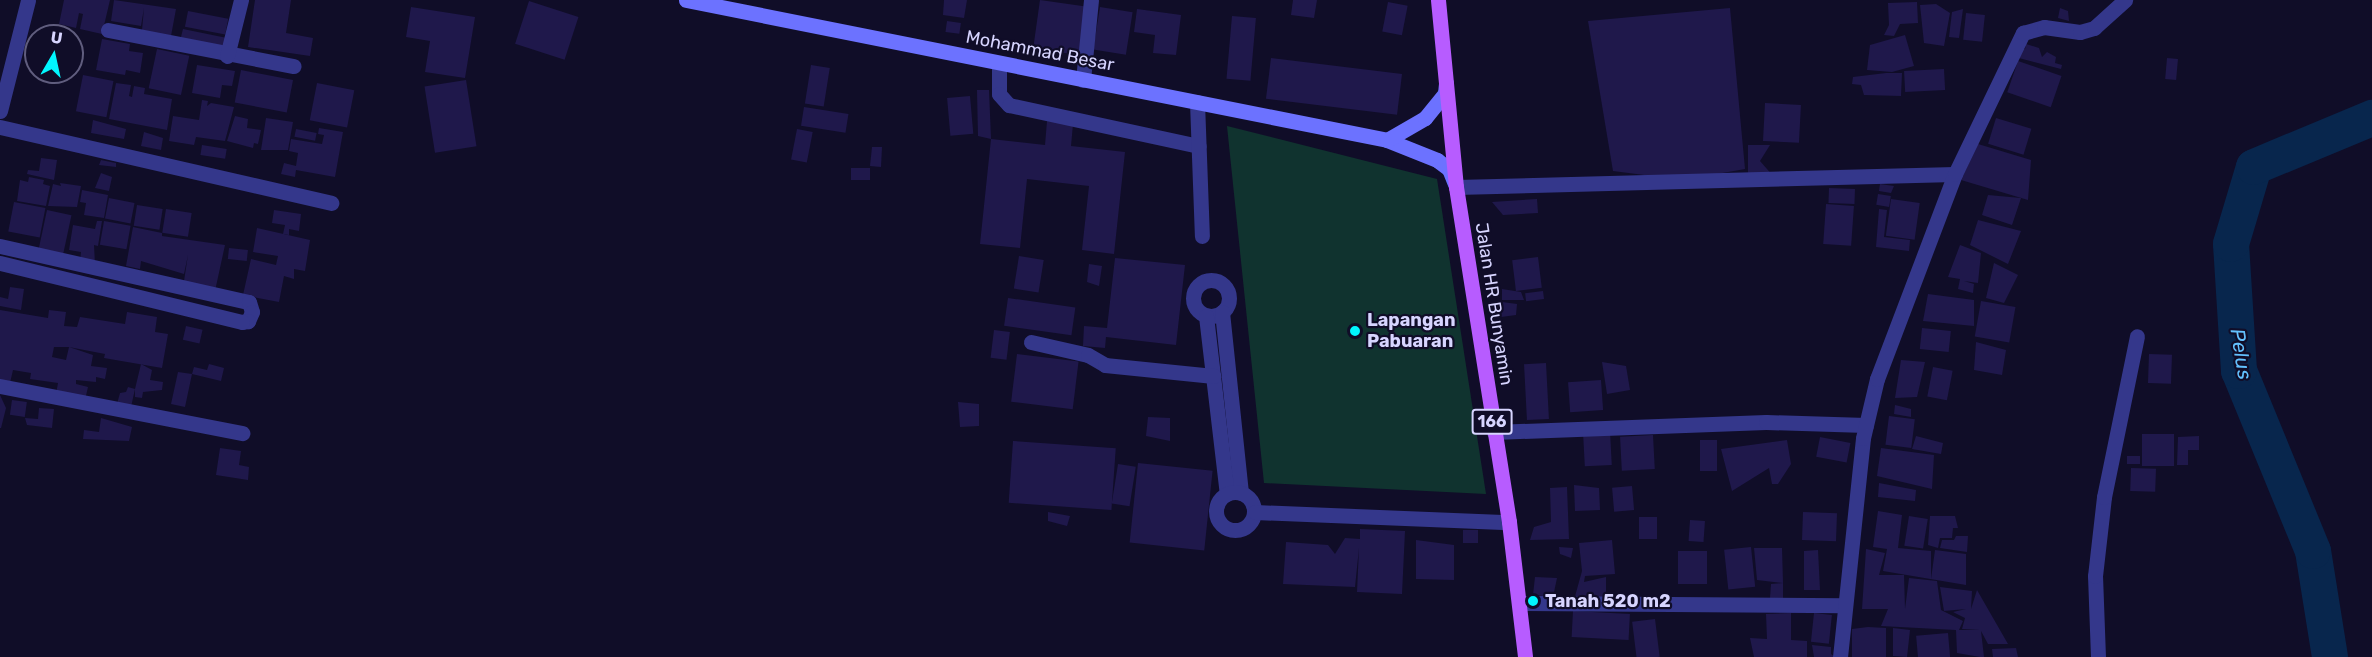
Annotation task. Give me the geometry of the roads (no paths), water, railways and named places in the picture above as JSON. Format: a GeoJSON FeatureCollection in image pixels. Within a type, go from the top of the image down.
{"type":"FeatureCollection","features":[{"type":"Feature","properties":{"kind":"main road","name":"166"},"geometry":{"type":"LineString","coordinates":[[1438,0],[1456,187]]}},
{"type":"Feature","properties":{"kind":"main road","name":"Jalan HR Bunyamin"},"geometry":{"type":"LineString","coordinates":[[1456,187],[1509,522],[1526,657]]}},
{"type":"Feature","properties":{"kind":"street"},"geometry":{"type":"LineString","coordinates":[[0,111],[28,0]]}},
{"type":"Feature","properties":{"kind":"street"},"geometry":{"type":"LineString","coordinates":[[227,56],[241,0]]}},
{"type":"Feature","properties":{"kind":"street","name":"Mohammad Besar"},"geometry":{"type":"LineString","coordinates":[[686,0],[1387,140]]}},
{"type":"Feature","properties":{"kind":"street"},"geometry":{"type":"LineString","coordinates":[[1083,80],[1091,0]]}},
{"type":"Feature","properties":{"kind":"street"},"geometry":{"type":"LineString","coordinates":[[1840,657],[1843,605],[1866,425],[1877,379],[1955,174],[2023,33],[2044,27],[2080,32],[2094,28],[2125,0]]}},
{"type":"Feature","properties":{"kind":"street"},"geometry":{"type":"LineString","coordinates":[[108,30],[227,56],[294,66]]}},
{"type":"Feature","properties":{"kind":"street"},"geometry":{"type":"LineString","coordinates":[[999,63],[999,94],[1009,105],[1199,146]]}},
{"type":"Feature","properties":{"kind":"street"},"geometry":{"type":"LineString","coordinates":[[1387,140],[1405,133],[1431,112],[1445,93],[1446,76]]}},
{"type":"Feature","properties":{"kind":"street"},"geometry":{"type":"LineString","coordinates":[[1197,102],[1202,236]]}},
{"type":"Feature","properties":{"kind":"street"},"geometry":{"type":"LineString","coordinates":[[0,127],[331,203]]}},
{"type":"Feature","properties":{"kind":"street","name":"Jalan HR Bunyamin"},"geometry":{"type":"LineString","coordinates":[[1387,140],[1437,160],[1449,169],[1456,187]]}},
{"type":"Feature","properties":{"kind":"street"},"geometry":{"type":"LineString","coordinates":[[1456,187],[1955,174]]}},
{"type":"Feature","properties":{"kind":"street"},"geometry":{"type":"LineString","coordinates":[[0,246],[249,302],[252,312],[248,321],[242,322],[0,263]]}},
{"type":"Feature","properties":{"kind":"street"},"geometry":{"type":"LineString","coordinates":[[1222,312],[1206,316],[1197,310],[1193,297],[1206,281],[1225,287],[1229,300],[1222,312],[1234,494]]}},
{"type":"Feature","properties":{"kind":"street"},"geometry":{"type":"LineString","coordinates":[[1206,316],[1213,376],[1234,494]]}},
{"type":"Feature","properties":{"kind":"street"},"geometry":{"type":"LineString","coordinates":[[2098,657],[2096,576],[2104,497],[2137,336]]}},
{"type":"Feature","properties":{"kind":"street"},"geometry":{"type":"LineString","coordinates":[[1031,342],[1088,355],[1105,365],[1213,376]]}},
{"type":"Feature","properties":{"kind":"street"},"geometry":{"type":"LineString","coordinates":[[0,386],[243,433]]}},
{"type":"Feature","properties":{"kind":"street"},"geometry":{"type":"LineString","coordinates":[[1494,432],[1766,422],[1866,425]]}},
{"type":"Feature","properties":{"kind":"street"},"geometry":{"type":"LineString","coordinates":[[1234,494],[1251,499],[1255,512],[1247,526],[1226,528],[1216,516],[1216,508],[1234,494]]}},
{"type":"Feature","properties":{"kind":"street"},"geometry":{"type":"LineString","coordinates":[[1255,512],[1509,522]]}},
{"type":"Feature","properties":{"kind":"street"},"geometry":{"type":"LineString","coordinates":[[1520,603],[1843,605]]}},
{"type":"Feature","properties":{"kind":"waterway","name":"Pelus"},"geometry":{"type":"LineString","coordinates":[[2330,657],[2313,551],[2239,371],[2231,244],[2254,167],[2372,118]]}},
{"type":"Feature","properties":{"kind":"place","name":"Lapangan Pabuaran"},"geometry":{"type":"Point","coordinates":[1355,331]}},
{"type":"Feature","properties":{"kind":"place","name":"Tanah 520 m2"},"geometry":{"type":"Point","coordinates":[1533,601]}}]}
